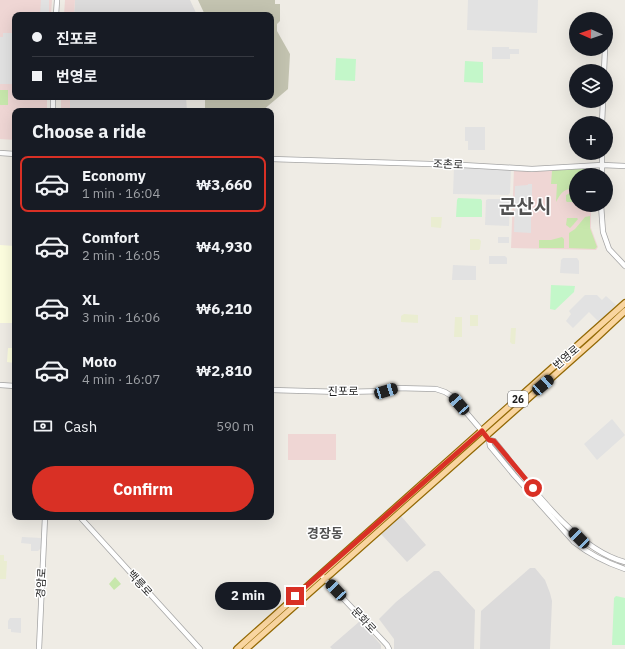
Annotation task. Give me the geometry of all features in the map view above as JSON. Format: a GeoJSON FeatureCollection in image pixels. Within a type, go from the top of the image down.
{"type":"FeatureCollection","features":[{"type":"Feature","properties":{"kind":"main road","name":"번영로"},"geometry":{"type":"LineString","coordinates":[[246,649],[460,459],[625,303]]}},
{"type":"Feature","properties":{"kind":"main road","name":"번영로"},"geometry":{"type":"LineString","coordinates":[[239,648],[268,620],[455,454],[486,435],[625,311]]}},
{"type":"Feature","properties":{"kind":"main road"},"geometry":{"type":"LineString","coordinates":[[455,454],[460,459]]}},
{"type":"Feature","properties":{"kind":"main road"},"geometry":{"type":"LineString","coordinates":[[398,504],[403,509]]}},
{"type":"Feature","properties":{"kind":"main road"},"geometry":{"type":"LineString","coordinates":[[285,614],[284,611],[293,603],[293,598]]}},
{"type":"Feature","properties":{"kind":"main road"},"geometry":{"type":"LineString","coordinates":[[266,632],[266,628],[271,624],[268,620]]}},
{"type":"Feature","properties":{"kind":"street"},"geometry":{"type":"LineString","coordinates":[[56,12],[57,0]]}},
{"type":"Feature","properties":{"kind":"street"},"geometry":{"type":"LineString","coordinates":[[0,153],[12,154]]}},
{"type":"Feature","properties":{"kind":"street","name":"조촌로"},"geometry":{"type":"LineString","coordinates":[[274,159],[462,165],[532,169],[602,165],[625,166]]}},
{"type":"Feature","properties":{"kind":"street"},"geometry":{"type":"LineString","coordinates":[[602,160],[602,165]]}},
{"type":"Feature","properties":{"kind":"street"},"geometry":{"type":"LineString","coordinates":[[602,212],[603,232],[609,249],[625,266]]}},
{"type":"Feature","properties":{"kind":"street"},"geometry":{"type":"LineString","coordinates":[[0,385],[12,386]]}},
{"type":"Feature","properties":{"kind":"street","name":"진포로"},"geometry":{"type":"LineString","coordinates":[[274,390],[342,392],[386,391],[396,388],[436,389],[446,392],[453,397],[486,435],[494,441],[539,495],[579,538],[594,549],[625,562]]}},
{"type":"Feature","properties":{"kind":"street","name":"진포로"},"geometry":{"type":"LineString","coordinates":[[486,435],[490,446],[574,542],[600,559],[625,569]]}},
{"type":"Feature","properties":{"kind":"street","name":"경암로"},"geometry":{"type":"LineString","coordinates":[[39,649],[45,520]]}},
{"type":"Feature","properties":{"kind":"street","name":"백릉로"},"geometry":{"type":"LineString","coordinates":[[83,520],[200,649]]}},
{"type":"Feature","properties":{"kind":"street","name":"문화로"},"geometry":{"type":"LineString","coordinates":[[320,574],[390,649]]}},
{"type":"Feature","properties":{"kind":"shaded area"},"geometry":{"type":"Polygon","coordinates":[[[0,0],[52,0],[51,12],[12,12],[12,100],[47,100],[47,108],[12,108],[12,140],[0,139],[0,0]]]}},
{"type":"Feature","properties":{"kind":"shaded area"},"geometry":{"type":"Polygon","coordinates":[[[41,0],[49,0],[49,12],[40,12],[41,0]]]}},
{"type":"Feature","properties":{"kind":"shaded area"},"geometry":{"type":"Polygon","coordinates":[[[65,0],[75,0],[74,12],[64,12],[65,0]]]}},
{"type":"Feature","properties":{"kind":"shaded area"},"geometry":{"type":"Polygon","coordinates":[[[75,0],[190,0],[196,12],[74,12],[75,0]]]}},
{"type":"Feature","properties":{"kind":"shaded area"},"geometry":{"type":"Polygon","coordinates":[[[198,0],[275,0],[275,4],[280,4],[280,21],[277,24],[277,31],[290,54],[288,89],[266,108],[205,108],[205,100],[274,100],[274,12],[204,12],[198,0]]]}},
{"type":"Feature","properties":{"kind":"shaded area"},"geometry":{"type":"Polygon","coordinates":[[[468,0],[538,0],[537,33],[467,30],[468,0]]]}},
{"type":"Feature","properties":{"kind":"shaded area"},"geometry":{"type":"Polygon","coordinates":[[[3,33],[12,33],[12,84],[0,84],[0,37],[3,37],[3,33]]]}},
{"type":"Feature","properties":{"kind":"shaded area"},"geometry":{"type":"Polygon","coordinates":[[[492,47],[509,47],[509,49],[519,49],[519,54],[510,54],[510,59],[492,59],[492,47]]]}},
{"type":"Feature","properties":{"kind":"shaded area"},"geometry":{"type":"Polygon","coordinates":[[[61,100],[70,100],[70,108],[61,108],[61,100]]]}},
{"type":"Feature","properties":{"kind":"shaded area"},"geometry":{"type":"Polygon","coordinates":[[[70,100],[186,100],[187,108],[70,108],[70,100]]]}},
{"type":"Feature","properties":{"kind":"shaded area"},"geometry":{"type":"Polygon","coordinates":[[[465,127],[485,127],[485,150],[468,150],[468,141],[465,141],[465,127]]]}},
{"type":"Feature","properties":{"kind":"shaded area"},"geometry":{"type":"Polygon","coordinates":[[[454,167],[509,167],[511,169],[510,193],[508,195],[453,194],[454,167]]]}},
{"type":"Feature","properties":{"kind":"shaded area"},"geometry":{"type":"Polygon","coordinates":[[[514,168],[569,168],[569,212],[591,212],[591,228],[598,247],[596,250],[511,248],[514,168]]]}},
{"type":"Feature","properties":{"kind":"shaded area"},"geometry":{"type":"Polygon","coordinates":[[[532,184],[532,204],[529,205],[528,212],[531,213],[531,233],[514,232],[515,186],[532,184]]]}},
{"type":"Feature","properties":{"kind":"shaded area"},"geometry":{"type":"Polygon","coordinates":[[[508,199],[510,201],[509,226],[485,225],[486,200],[508,199]]]}},
{"type":"Feature","properties":{"kind":"shaded area"},"geometry":{"type":"Polygon","coordinates":[[[431,217],[442,217],[441,228],[431,227],[431,217]]]}},
{"type":"Feature","properties":{"kind":"shaded area"},"geometry":{"type":"Polygon","coordinates":[[[498,237],[509,237],[509,243],[498,243],[498,237]]]}},
{"type":"Feature","properties":{"kind":"shaded area"},"geometry":{"type":"Polygon","coordinates":[[[470,239],[479,239],[481,241],[479,250],[470,250],[470,239]]]}},
{"type":"Feature","properties":{"kind":"shaded area"},"geometry":{"type":"Polygon","coordinates":[[[0,245],[12,246],[12,323],[0,323],[0,245]]]}},
{"type":"Feature","properties":{"kind":"shaded area"},"geometry":{"type":"Polygon","coordinates":[[[489,256],[505,256],[507,258],[507,264],[489,264],[489,256]]]}},
{"type":"Feature","properties":{"kind":"shaded area"},"geometry":{"type":"Polygon","coordinates":[[[563,258],[577,258],[579,261],[579,274],[560,273],[561,260],[563,258]]]}},
{"type":"Feature","properties":{"kind":"shaded area"},"geometry":{"type":"Polygon","coordinates":[[[453,265],[476,266],[476,280],[452,280],[453,265]]]}},
{"type":"Feature","properties":{"kind":"shaded area"},"geometry":{"type":"Polygon","coordinates":[[[585,295],[597,295],[602,300],[606,296],[616,305],[599,322],[589,312],[573,328],[566,321],[571,314],[569,311],[585,295]]]}},
{"type":"Feature","properties":{"kind":"shaded area"},"geometry":{"type":"Polygon","coordinates":[[[404,314],[418,315],[418,323],[401,322],[401,316],[404,314]]]}},
{"type":"Feature","properties":{"kind":"shaded area"},"geometry":{"type":"Polygon","coordinates":[[[470,315],[478,315],[478,326],[470,326],[470,315]]]}},
{"type":"Feature","properties":{"kind":"shaded area"},"geometry":{"type":"Polygon","coordinates":[[[455,317],[462,317],[462,337],[454,337],[455,317]]]}},
{"type":"Feature","properties":{"kind":"shaded area"},"geometry":{"type":"Polygon","coordinates":[[[511,328],[516,328],[515,344],[510,342],[511,328]]]}},
{"type":"Feature","properties":{"kind":"shaded area"},"geometry":{"type":"Polygon","coordinates":[[[8,348],[12,348],[12,363],[7,362],[8,348]]]}},
{"type":"Feature","properties":{"kind":"shaded area"},"geometry":{"type":"Polygon","coordinates":[[[612,419],[625,435],[597,460],[584,444],[612,419]]]}},
{"type":"Feature","properties":{"kind":"shaded area"},"geometry":{"type":"Polygon","coordinates":[[[288,434],[336,434],[336,460],[288,460],[288,434]]]}},
{"type":"Feature","properties":{"kind":"shaded area"},"geometry":{"type":"Polygon","coordinates":[[[401,516],[426,545],[407,562],[381,534],[401,516]]]}},
{"type":"Feature","properties":{"kind":"shaded area"},"geometry":{"type":"Polygon","coordinates":[[[22,537],[41,538],[41,548],[38,551],[31,551],[31,544],[21,543],[22,537]]]}},
{"type":"Feature","properties":{"kind":"shaded area"},"geometry":{"type":"Polygon","coordinates":[[[0,555],[4,555],[4,561],[7,561],[6,579],[0,579],[0,555]]]}},
{"type":"Feature","properties":{"kind":"shaded area"},"geometry":{"type":"Polygon","coordinates":[[[530,568],[535,568],[545,580],[552,601],[550,649],[480,649],[481,611],[530,568]]]}},
{"type":"Feature","properties":{"kind":"shaded area"},"geometry":{"type":"Polygon","coordinates":[[[434,571],[439,571],[475,610],[474,649],[394,649],[394,639],[379,619],[396,602],[434,571]]]}},
{"type":"Feature","properties":{"kind":"shaded area"},"geometry":{"type":"Polygon","coordinates":[[[10,618],[21,618],[21,633],[11,632],[11,629],[8,629],[8,621],[10,618]]]}},
{"type":"Feature","properties":{"kind":"shaded area"},"geometry":{"type":"Polygon","coordinates":[[[360,621],[381,645],[381,649],[332,649],[330,647],[360,621]]]}},
{"type":"Feature","properties":{"kind":"green space"},"geometry":{"type":"Polygon","coordinates":[[[336,58],[356,59],[355,81],[335,80],[336,58]]]}},
{"type":"Feature","properties":{"kind":"green space"},"geometry":{"type":"Polygon","coordinates":[[[465,61],[483,62],[483,83],[464,82],[465,61]]]}},
{"type":"Feature","properties":{"kind":"green space"},"geometry":{"type":"Polygon","coordinates":[[[0,90],[8,90],[8,105],[0,105],[0,90]]]}},
{"type":"Feature","properties":{"kind":"green space"},"geometry":{"type":"Polygon","coordinates":[[[554,169],[569,169],[569,189],[561,194],[556,202],[557,184],[551,184],[552,171],[554,169]]]}},
{"type":"Feature","properties":{"kind":"green space"},"geometry":{"type":"Polygon","coordinates":[[[569,194],[569,202],[566,201],[566,195],[569,194]]]}},
{"type":"Feature","properties":{"kind":"green space"},"geometry":{"type":"Polygon","coordinates":[[[458,198],[481,199],[482,217],[456,217],[458,198]]]}},
{"type":"Feature","properties":{"kind":"green space"},"geometry":{"type":"Polygon","coordinates":[[[590,216],[590,228],[597,247],[595,249],[569,248],[569,233],[575,229],[585,217],[590,216]]]}},
{"type":"Feature","properties":{"kind":"green space"},"geometry":{"type":"Polygon","coordinates":[[[567,218],[578,219],[570,228],[566,225],[567,218]]]}},
{"type":"Feature","properties":{"kind":"green space"},"geometry":{"type":"Polygon","coordinates":[[[562,237],[564,239],[564,248],[539,248],[539,240],[551,240],[562,237]]]}},
{"type":"Feature","properties":{"kind":"green space"},"geometry":{"type":"Polygon","coordinates":[[[551,285],[575,286],[574,292],[555,310],[550,309],[551,285]]]}},
{"type":"Feature","properties":{"kind":"green space"},"geometry":{"type":"Polygon","coordinates":[[[115,577],[121,584],[114,590],[109,584],[115,577]]]}},
{"type":"Feature","properties":{"kind":"green space"},"geometry":{"type":"Polygon","coordinates":[[[616,596],[625,598],[625,645],[612,645],[614,598],[616,596]]]}},
{"type":"Feature","properties":{"kind":"district","name":"군산시"},"geometry":{"type":"Point","coordinates":[525,206]}},
{"type":"Feature","properties":{"kind":"district","name":"경장동"},"geometry":{"type":"Point","coordinates":[325,533]}},
{"type":"Feature","properties":{"kind":"route"},"geometry":{"type":"LineString","coordinates":[[295,596],[428,477],[482,431],[489,440],[494,441],[533,488]]}}]}
